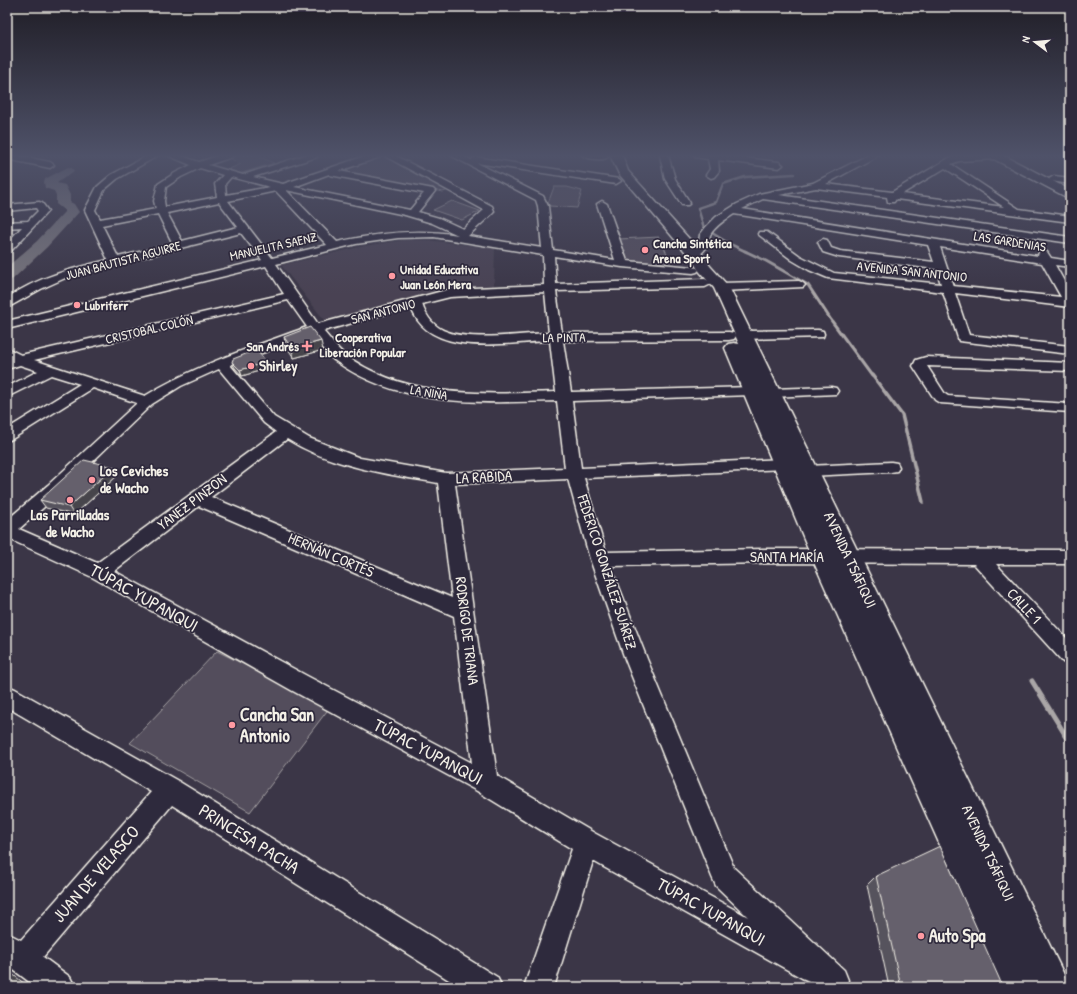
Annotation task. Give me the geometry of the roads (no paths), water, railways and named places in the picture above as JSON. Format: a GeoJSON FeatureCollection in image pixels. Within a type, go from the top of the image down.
{"type":"FeatureCollection","features":[{"type":"Feature","properties":{"kind":"main road","name":"AVENIDA TSÁFIQUI"},"geometry":{"type":"LineString","coordinates":[[639,201],[705,260]]}},
{"type":"Feature","properties":{"kind":"main road","name":"AVENIDA TSÁFIQUI"},"geometry":{"type":"LineString","coordinates":[[650,201],[705,260],[736,336],[797,467],[836,557],[968,869],[1020,987]]}},
{"type":"Feature","properties":{"kind":"main road","name":"AVENIDA TSÁFIQUI"},"geometry":{"type":"LineString","coordinates":[[836,557],[1051,987]]}},
{"type":"Feature","properties":{"kind":"street"},"geometry":{"type":"LineString","coordinates":[[94,201],[90,210],[115,262]]}},
{"type":"Feature","properties":{"kind":"street"},"geometry":{"type":"LineString","coordinates":[[159,201],[161,211],[179,245]]}},
{"type":"Feature","properties":{"kind":"street"},"geometry":{"type":"LineString","coordinates":[[97,223],[214,201]]}},
{"type":"Feature","properties":{"kind":"street","name":"LA NIÑA"},"geometry":{"type":"LineString","coordinates":[[223,201],[269,262],[315,329],[338,356],[372,377],[421,393],[478,399],[831,391]]}},
{"type":"Feature","properties":{"kind":"street"},"geometry":{"type":"LineString","coordinates":[[293,201],[334,246]]}},
{"type":"Feature","properties":{"kind":"street"},"geometry":{"type":"LineString","coordinates":[[348,201],[412,214],[451,226],[469,236],[485,214],[489,211],[489,208],[476,201]]}},
{"type":"Feature","properties":{"kind":"street"},"geometry":{"type":"LineString","coordinates":[[412,214],[422,201]]}},
{"type":"Feature","properties":{"kind":"street","name":"FEDERICO GONZÁLEZ SUÁREZ"},"geometry":{"type":"LineString","coordinates":[[541,201],[548,253],[550,288],[574,473],[599,560],[636,659],[725,877],[838,984]]}},
{"type":"Feature","properties":{"kind":"street"},"geometry":{"type":"LineString","coordinates":[[751,201],[720,219],[705,260],[799,285]]}},
{"type":"Feature","properties":{"kind":"street"},"geometry":{"type":"LineString","coordinates":[[785,201],[888,225],[1032,235],[1070,240]]}},
{"type":"Feature","properties":{"kind":"street"},"geometry":{"type":"LineString","coordinates":[[888,225],[891,201]]}},
{"type":"Feature","properties":{"kind":"street"},"geometry":{"type":"LineString","coordinates":[[932,201],[1070,219]]}},
{"type":"Feature","properties":{"kind":"street"},"geometry":{"type":"LineString","coordinates":[[1001,201],[1019,213],[1070,302]]}},
{"type":"Feature","properties":{"kind":"street"},"geometry":{"type":"LineString","coordinates":[[602,204],[622,264]]}},
{"type":"Feature","properties":{"kind":"street"},"geometry":{"type":"LineString","coordinates":[[7,208],[39,205],[43,211],[7,249]]}},
{"type":"Feature","properties":{"kind":"street","name":"LAS GARDENIAS"},"geometry":{"type":"LineString","coordinates":[[732,211],[888,225],[933,243],[1070,264]]}},
{"type":"Feature","properties":{"kind":"street"},"geometry":{"type":"LineString","coordinates":[[451,226],[485,214]]}},
{"type":"Feature","properties":{"kind":"street"},"geometry":{"type":"LineString","coordinates":[[7,225],[31,224]]}},
{"type":"Feature","properties":{"kind":"street","name":"JUAN BAUTISTA AGUIRRE"},"geometry":{"type":"LineString","coordinates":[[7,304],[23,292],[42,282],[68,273],[244,229]]}},
{"type":"Feature","properties":{"kind":"street","name":"MANUELITA SAENZ"},"geometry":{"type":"LineString","coordinates":[[7,324],[334,246],[398,235],[434,234],[469,236],[548,253],[622,264],[705,260]]}},
{"type":"Feature","properties":{"kind":"street","name":"AVENIDA SAN ANTONIO"},"geometry":{"type":"LineString","coordinates":[[763,234],[799,261],[811,268],[832,276],[1070,302]]}},
{"type":"Feature","properties":{"kind":"street"},"geometry":{"type":"LineString","coordinates":[[823,242],[827,250],[838,254],[940,266]]}},
{"type":"Feature","properties":{"kind":"street"},"geometry":{"type":"LineString","coordinates":[[933,243],[964,338],[1070,350]]}},
{"type":"Feature","properties":{"kind":"street","name":"SAN ANTONIO"},"geometry":{"type":"LineString","coordinates":[[7,530],[54,489],[147,401],[176,383],[221,363],[315,329],[450,293],[550,288],[705,260]]}},
{"type":"Feature","properties":{"kind":"street","name":"CRISTOBAL COLÓN"},"geometry":{"type":"LineString","coordinates":[[13,362],[291,296]]}},
{"type":"Feature","properties":{"kind":"street","name":"LA PINTA"},"geometry":{"type":"LineString","coordinates":[[416,303],[417,309],[428,326],[436,332],[450,337],[474,339],[818,334]]}},
{"type":"Feature","properties":{"kind":"street"},"geometry":{"type":"LineString","coordinates":[[7,352],[13,362],[50,370],[147,401]]}},
{"type":"Feature","properties":{"kind":"street"},"geometry":{"type":"LineString","coordinates":[[1070,367],[926,361],[921,363],[920,366],[940,397],[944,400],[1070,408]]}},
{"type":"Feature","properties":{"kind":"street","name":"LA RABIDA"},"geometry":{"type":"LineString","coordinates":[[221,363],[269,420],[303,442],[357,463],[446,479],[574,473],[797,467],[891,468]]}},
{"type":"Feature","properties":{"kind":"street"},"geometry":{"type":"LineString","coordinates":[[7,393],[50,370]]}},
{"type":"Feature","properties":{"kind":"street"},"geometry":{"type":"LineString","coordinates":[[7,436],[91,383]]}},
{"type":"Feature","properties":{"kind":"street","name":"YANEZ PINZON"},"geometry":{"type":"LineString","coordinates":[[99,572],[286,432]]}},
{"type":"Feature","properties":{"kind":"street","name":"RODRIGO DE TRIANA"},"geometry":{"type":"LineString","coordinates":[[446,479],[486,783]]}},
{"type":"Feature","properties":{"kind":"street","name":"HERNÁN CORTÉS"},"geometry":{"type":"LineString","coordinates":[[197,498],[464,612]]}},
{"type":"Feature","properties":{"kind":"street","name":"TÚPAC YUPANQUI"},"geometry":{"type":"LineString","coordinates":[[7,530],[99,572],[299,683],[486,783],[587,843],[838,984]]}},
{"type":"Feature","properties":{"kind":"street","name":"SANTA MARÍA"},"geometry":{"type":"LineString","coordinates":[[599,560],[765,556],[1070,557]]}},
{"type":"Feature","properties":{"kind":"street","name":"CALLE 1"},"geometry":{"type":"LineString","coordinates":[[978,556],[1070,656]]}},
{"type":"Feature","properties":{"kind":"street","name":"PRINCESA PACHA"},"geometry":{"type":"LineString","coordinates":[[7,696],[169,789],[487,987]]}},
{"type":"Feature","properties":{"kind":"street","name":"JUAN DE VELASCO"},"geometry":{"type":"LineString","coordinates":[[15,953],[169,789]]}},
{"type":"Feature","properties":{"kind":"street"},"geometry":{"type":"LineString","coordinates":[[539,987],[555,942],[575,874],[587,843]]}},
{"type":"Feature","properties":{"kind":"street"},"geometry":{"type":"LineString","coordinates":[[15,953],[60,987]]}},
{"type":"Feature","properties":{"kind":"waterway"},"geometry":{"type":"LineString","coordinates":[[7,276],[42,244],[72,212],[69,207],[63,204],[63,201]]}},
{"type":"Feature","properties":{"kind":"waterway"},"geometry":{"type":"LineString","coordinates":[[716,201],[698,208],[704,228],[730,244],[747,252]]}},
{"type":"Feature","properties":{"kind":"waterway"},"geometry":{"type":"LineString","coordinates":[[745,251],[808,285],[831,320],[872,376]]}},
{"type":"Feature","properties":{"kind":"waterway"},"geometry":{"type":"LineString","coordinates":[[872,375],[902,415],[923,502]]}},
{"type":"Feature","properties":{"kind":"waterway"},"geometry":{"type":"LineString","coordinates":[[1032,681],[1066,736]]}},
{"type":"Feature","properties":{"kind":"waterway"},"geometry":{"type":"LineString","coordinates":[[1065,735],[1070,742]]}},
{"type":"Feature","properties":{"kind":"place","name":"Cancha Sintética Arena Sport"},"geometry":{"type":"Point","coordinates":[645,250]}},
{"type":"Feature","properties":{"kind":"place","name":"Unidad Educativa Juan León Mera"},"geometry":{"type":"Point","coordinates":[392,276]}},
{"type":"Feature","properties":{"kind":"place","name":"Lubriferr"},"geometry":{"type":"Point","coordinates":[77,305]}},
{"type":"Feature","properties":{"kind":"place","name":"San Andrés"},"geometry":{"type":"Point","coordinates":[307,346]}},
{"type":"Feature","properties":{"kind":"place","name":"Shirley"},"geometry":{"type":"Point","coordinates":[251,366]}},
{"type":"Feature","properties":{"kind":"place","name":"Los Ceviches de Wacho"},"geometry":{"type":"Point","coordinates":[92,480]}},
{"type":"Feature","properties":{"kind":"place","name":"Las Parrilladas de Wacho"},"geometry":{"type":"Point","coordinates":[70,500]}},
{"type":"Feature","properties":{"kind":"place","name":"Cancha San Antonio"},"geometry":{"type":"Point","coordinates":[232,725]}},
{"type":"Feature","properties":{"kind":"place","name":"Auto Spa"},"geometry":{"type":"Point","coordinates":[921,936]}},
{"type":"Feature","properties":{"kind":"district","name":"Cooperativa Liberación Popular"},"geometry":{"type":"Point","coordinates":[363,344]}}]}
